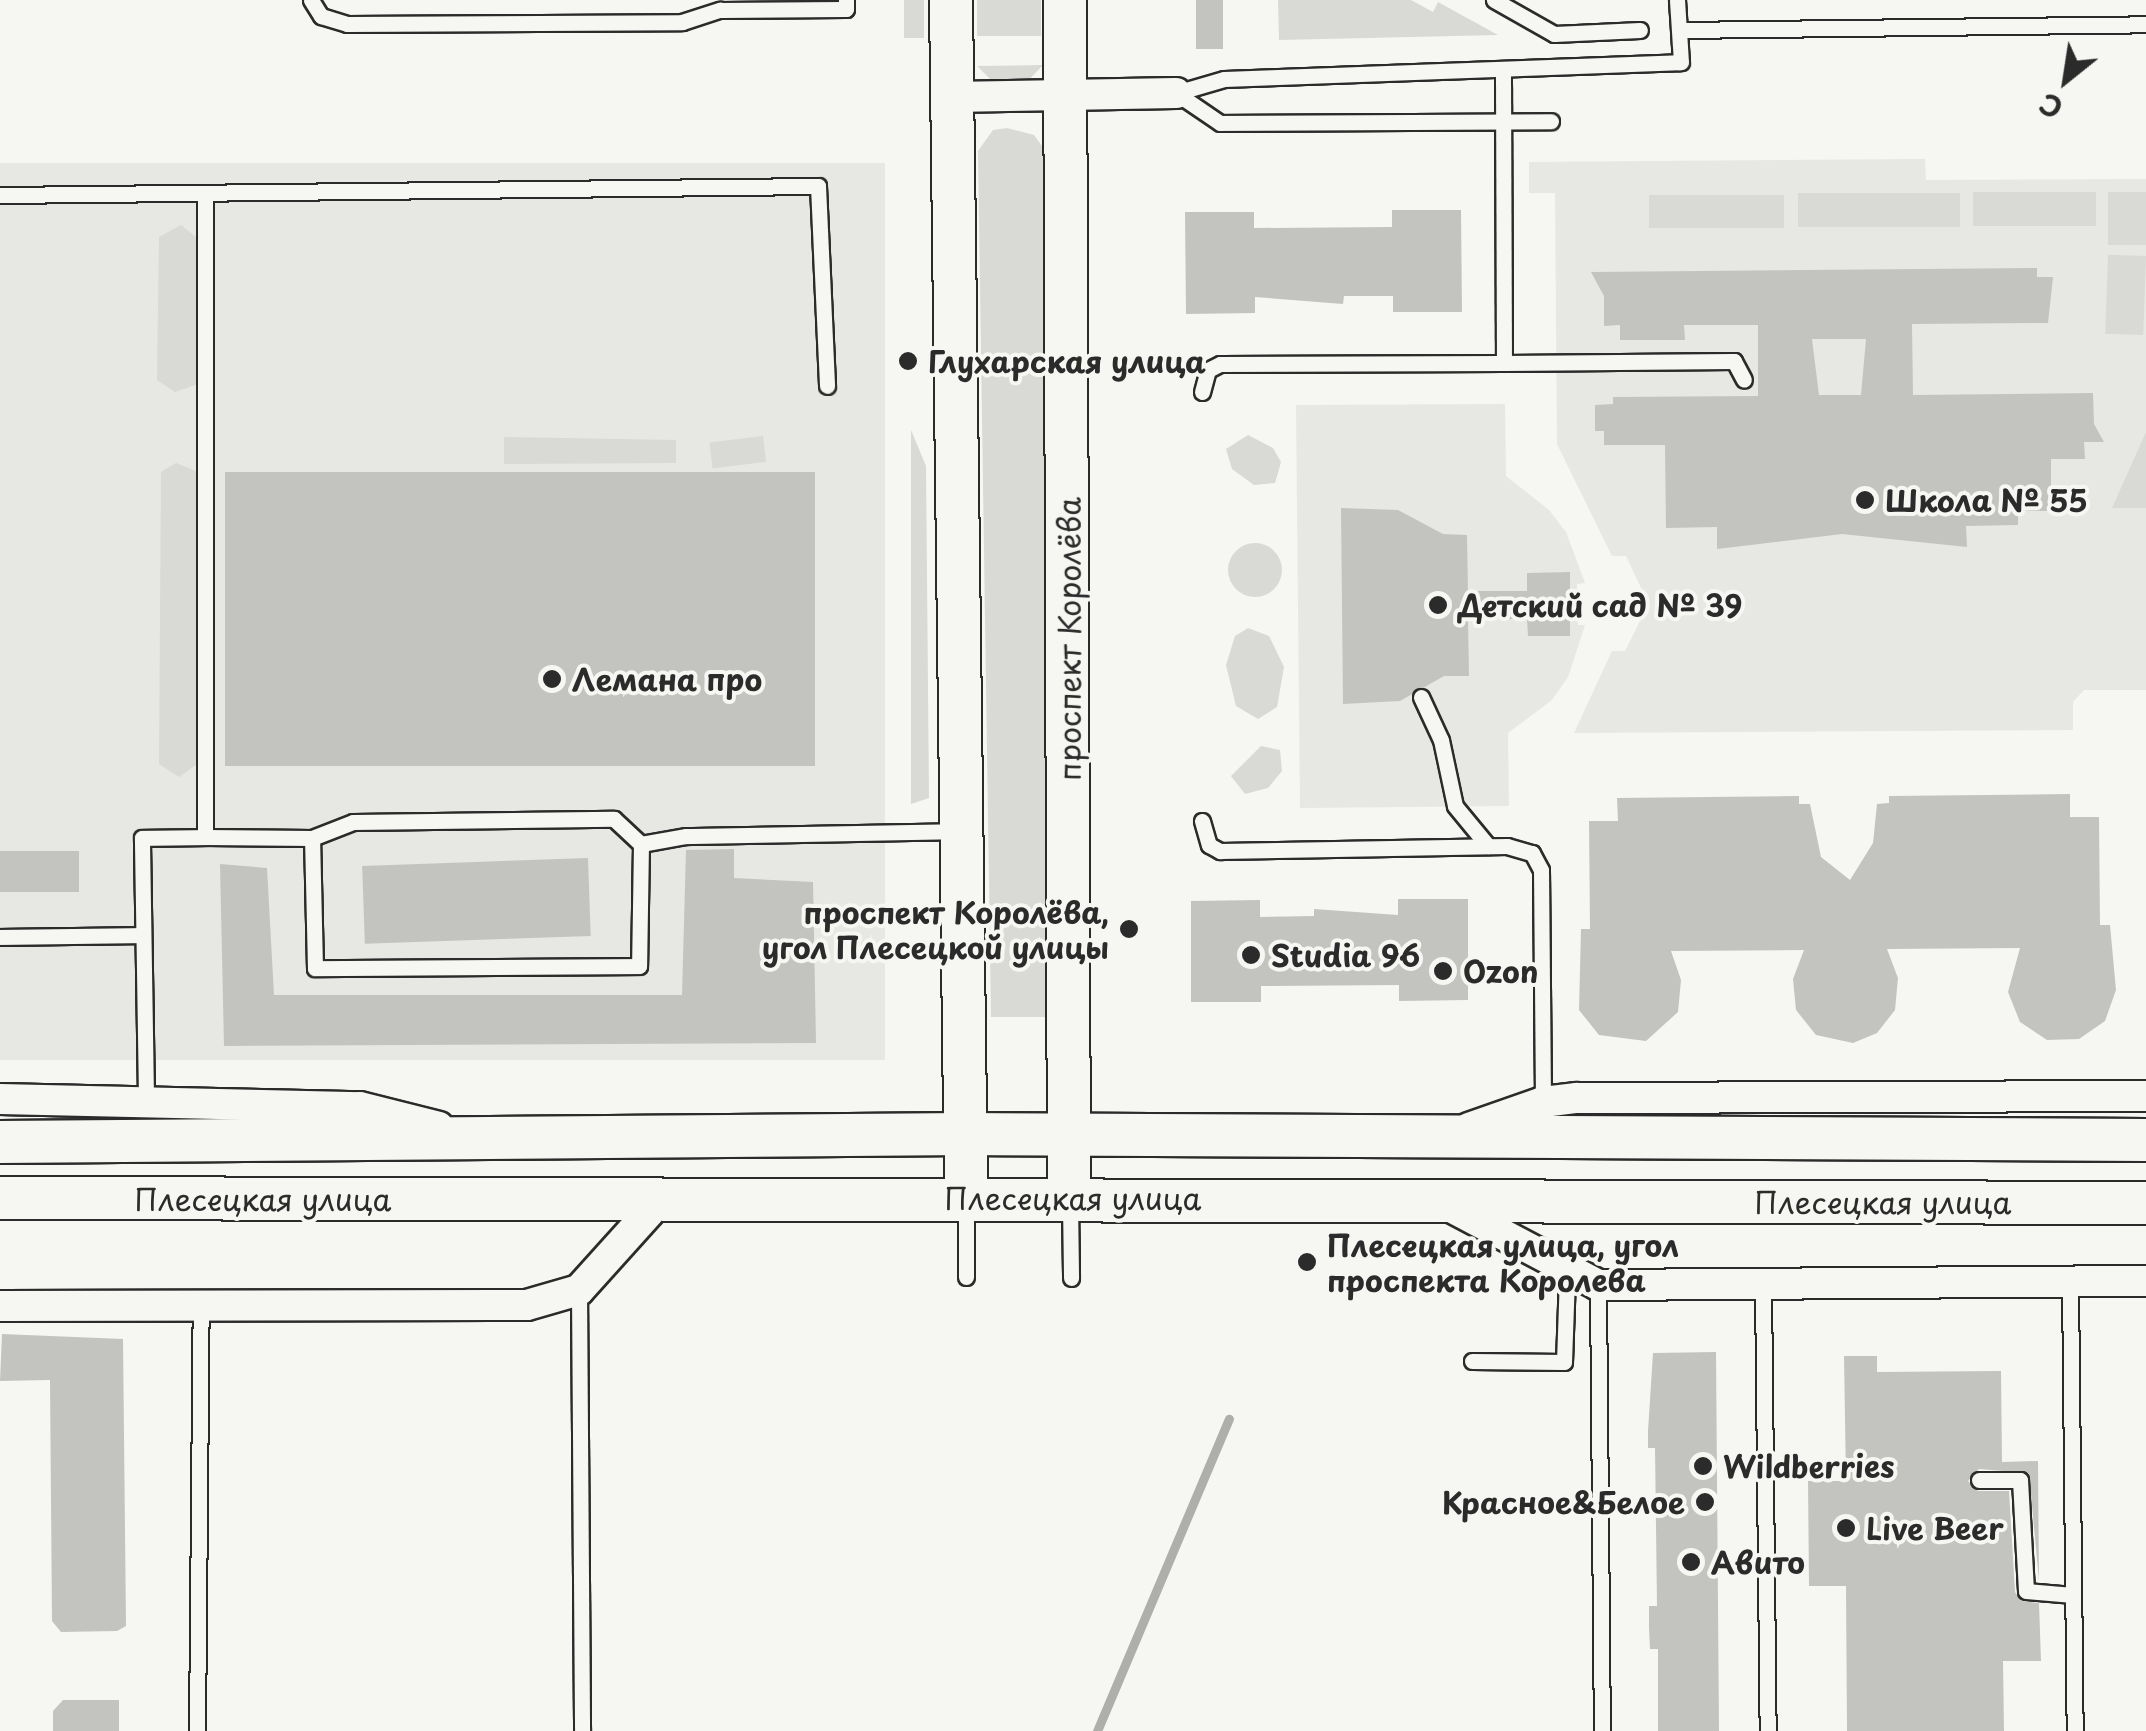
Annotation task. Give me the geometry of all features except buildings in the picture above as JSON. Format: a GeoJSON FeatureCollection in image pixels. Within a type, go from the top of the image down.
{"type":"FeatureCollection","features":[{"type":"Feature","properties":{"kind":"main road"},"geometry":{"type":"LineString","coordinates":[[951,0],[966,1198]]}},
{"type":"Feature","properties":{"kind":"main road","name":"проспект Королёва"},"geometry":{"type":"LineString","coordinates":[[1065,0],[1070,1198]]}},
{"type":"Feature","properties":{"kind":"main road","name":"Плесецкая улица"},"geometry":{"type":"LineString","coordinates":[[0,1142],[967,1134],[2146,1140]]}},
{"type":"Feature","properties":{"kind":"main road","name":"Плесецкая улица"},"geometry":{"type":"LineString","coordinates":[[0,1198],[2146,1203]]}},
{"type":"Feature","properties":{"kind":"street"},"geometry":{"type":"LineString","coordinates":[[952,97],[1176,93]]}},
{"type":"Feature","properties":{"kind":"street"},"geometry":{"type":"LineString","coordinates":[[1444,1137],[1543,1102],[2146,1096]]}},
{"type":"Feature","properties":{"kind":"street"},"geometry":{"type":"LineString","coordinates":[[0,1099],[146,1097],[360,1107],[490,1140]]}},
{"type":"Feature","properties":{"kind":"street"},"geometry":{"type":"LineString","coordinates":[[0,1306],[527,1305],[579,1290],[661,1199]]}},
{"type":"Feature","properties":{"kind":"street"},"geometry":{"type":"LineString","coordinates":[[1437,1200],[1567,1274],[1598,1285],[2146,1281]]}},
{"type":"Feature","properties":{"kind":"lane"},"geometry":{"type":"LineString","coordinates":[[312,0],[320,16],[347,24],[682,22],[720,10],[846,9],[846,0]]}},
{"type":"Feature","properties":{"kind":"lane"},"geometry":{"type":"LineString","coordinates":[[1494,0],[1554,34],[1640,30]]}},
{"type":"Feature","properties":{"kind":"lane"},"geometry":{"type":"LineString","coordinates":[[1176,93],[1224,79],[1681,62],[1677,0]]}},
{"type":"Feature","properties":{"kind":"lane"},"geometry":{"type":"LineString","coordinates":[[1680,30],[2146,24]]}},
{"type":"Feature","properties":{"kind":"lane"},"geometry":{"type":"LineString","coordinates":[[1502,71],[1504,362]]}},
{"type":"Feature","properties":{"kind":"lane"},"geometry":{"type":"LineString","coordinates":[[1176,93],[1220,122],[1550,121]]}},
{"type":"Feature","properties":{"kind":"lane"},"geometry":{"type":"LineString","coordinates":[[0,195],[818,186],[827,386]]}},
{"type":"Feature","properties":{"kind":"lane"},"geometry":{"type":"LineString","coordinates":[[205,194],[205,837]]}},
{"type":"Feature","properties":{"kind":"lane"},"geometry":{"type":"LineString","coordinates":[[1202,392],[1208,370],[1220,364],[1734,361],[1744,380]]}},
{"type":"Feature","properties":{"kind":"lane"},"geometry":{"type":"LineString","coordinates":[[1421,697],[1442,740],[1455,806],[1488,846]]}},
{"type":"Feature","properties":{"kind":"lane"},"geometry":{"type":"LineString","coordinates":[[146,1097],[142,838],[312,838],[353,822],[614,819],[641,844],[640,966],[315,968],[312,838]]}},
{"type":"Feature","properties":{"kind":"lane"},"geometry":{"type":"LineString","coordinates":[[1202,821],[1209,845],[1220,852],[1488,846],[1532,853],[1541,870],[1543,1102]]}},
{"type":"Feature","properties":{"kind":"lane"},"geometry":{"type":"LineString","coordinates":[[641,844],[686,836],[962,830]]}},
{"type":"Feature","properties":{"kind":"lane"},"geometry":{"type":"LineString","coordinates":[[0,937],[141,935]]}},
{"type":"Feature","properties":{"kind":"lane"},"geometry":{"type":"LineString","coordinates":[[966,1198],[966,1276]]}},
{"type":"Feature","properties":{"kind":"lane","name":"проспект Королёва"},"geometry":{"type":"LineString","coordinates":[[1070,1198],[1071,1278]]}},
{"type":"Feature","properties":{"kind":"lane"},"geometry":{"type":"LineString","coordinates":[[1472,1360],[1564,1362],[1567,1274]]}},
{"type":"Feature","properties":{"kind":"lane"},"geometry":{"type":"LineString","coordinates":[[2070,1282],[2074,1731]]}},
{"type":"Feature","properties":{"kind":"lane"},"geometry":{"type":"LineString","coordinates":[[1764,1284],[1768,1731]]}},
{"type":"Feature","properties":{"kind":"lane"},"geometry":{"type":"LineString","coordinates":[[1598,1285],[1602,1731]]}},
{"type":"Feature","properties":{"kind":"lane"},"geometry":{"type":"LineString","coordinates":[[579,1290],[582,1731]]}},
{"type":"Feature","properties":{"kind":"lane"},"geometry":{"type":"LineString","coordinates":[[197,1731],[202,1307]]}},
{"type":"Feature","properties":{"kind":"lane"},"geometry":{"type":"LineString","coordinates":[[1979,1480],[2020,1480],[2026,1591],[2074,1595]]}},
{"type":"Feature","properties":{"kind":"shaded area"},"geometry":{"type":"Polygon","coordinates":[[[904,0],[924,0],[924,38],[904,38],[904,0]]]}},
{"type":"Feature","properties":{"kind":"shaded area"},"geometry":{"type":"Polygon","coordinates":[[[977,0],[1041,0],[1041,36],[977,36],[977,0]]]}},
{"type":"Feature","properties":{"kind":"shaded area"},"geometry":{"type":"Polygon","coordinates":[[[1278,0],[1411,0],[1433,12],[1438,2],[1498,35],[1279,40],[1278,0]]]}},
{"type":"Feature","properties":{"kind":"shaded area"},"geometry":{"type":"Polygon","coordinates":[[[1043,65],[1025,84],[996,85],[977,66],[1043,65]]]}},
{"type":"Feature","properties":{"kind":"shaded area"},"geometry":{"type":"Polygon","coordinates":[[[1007,128],[1034,135],[1042,146],[1051,279],[1050,1017],[991,1017],[978,151],[993,130],[1007,128]]]}},
{"type":"Feature","properties":{"kind":"shaded area","name":"Школа № 55"},"geometry":{"type":"Polygon","coordinates":[[[1925,159],[1926,180],[2146,179],[2146,690],[2084,690],[2073,702],[2073,730],[1574,733],[1612,651],[1625,651],[1643,615],[1643,592],[1626,556],[1612,556],[1557,444],[1555,193],[1529,193],[1529,162],[1925,159]]]}},
{"type":"Feature","properties":{"kind":"shaded area"},"geometry":{"type":"Polygon","coordinates":[[[0,163],[885,163],[885,1060],[0,1060],[0,163]]]}},
{"type":"Feature","properties":{"kind":"shaded area"},"geometry":{"type":"Polygon","coordinates":[[[1973,192],[2096,192],[2096,226],[1973,226],[1973,192]]]}},
{"type":"Feature","properties":{"kind":"shaded area"},"geometry":{"type":"Polygon","coordinates":[[[2108,192],[2146,192],[2146,245],[2108,245],[2108,192]]]}},
{"type":"Feature","properties":{"kind":"shaded area"},"geometry":{"type":"Polygon","coordinates":[[[1798,193],[1960,193],[1960,227],[1798,227],[1798,193]]]}},
{"type":"Feature","properties":{"kind":"shaded area"},"geometry":{"type":"Polygon","coordinates":[[[1649,195],[1784,195],[1784,228],[1649,228],[1649,195]]]}},
{"type":"Feature","properties":{"kind":"shaded area"},"geometry":{"type":"Polygon","coordinates":[[[181,225],[202,242],[201,383],[175,392],[157,380],[159,237],[181,225]]]}},
{"type":"Feature","properties":{"kind":"shaded area"},"geometry":{"type":"Polygon","coordinates":[[[2108,255],[2146,256],[2143,335],[2105,334],[2108,255]]]}},
{"type":"Feature","properties":{"kind":"shaded area","name":"Детский сад № 39"},"geometry":{"type":"Polygon","coordinates":[[[1505,404],[1506,476],[1549,510],[1566,532],[1585,583],[1577,584],[1578,625],[1585,625],[1568,677],[1552,700],[1508,733],[1509,806],[1300,808],[1296,405],[1505,404]]]}},
{"type":"Feature","properties":{"kind":"shaded area"},"geometry":{"type":"Polygon","coordinates":[[[911,430],[926,466],[929,798],[911,804],[911,430]]]}},
{"type":"Feature","properties":{"kind":"shaded area"},"geometry":{"type":"Polygon","coordinates":[[[2146,432],[2146,508],[2112,508],[2146,432]]]}},
{"type":"Feature","properties":{"kind":"shaded area"},"geometry":{"type":"Polygon","coordinates":[[[1248,435],[1273,448],[1281,462],[1275,483],[1254,485],[1232,469],[1226,449],[1248,435]]]}},
{"type":"Feature","properties":{"kind":"shaded area"},"geometry":{"type":"Polygon","coordinates":[[[763,436],[766,462],[713,468],[709,443],[763,436]]]}},
{"type":"Feature","properties":{"kind":"shaded area"},"geometry":{"type":"Polygon","coordinates":[[[504,437],[676,440],[676,463],[504,464],[504,437]]]}},
{"type":"Feature","properties":{"kind":"shaded area"},"geometry":{"type":"Polygon","coordinates":[[[176,463],[196,471],[196,765],[179,777],[159,764],[161,472],[176,463]]]}},
{"type":"Feature","properties":{"kind":"shaded area"},"geometry":{"type":"Polygon","coordinates":[[[1255,543],[1274,551],[1282,570],[1274,589],[1255,597],[1236,589],[1228,570],[1236,551],[1255,543]]]}},
{"type":"Feature","properties":{"kind":"shaded area"},"geometry":{"type":"Polygon","coordinates":[[[1248,628],[1269,636],[1284,667],[1277,707],[1258,719],[1236,706],[1226,665],[1235,636],[1248,628]]]}},
{"type":"Feature","properties":{"kind":"shaded area"},"geometry":{"type":"Polygon","coordinates":[[[1261,746],[1280,750],[1282,771],[1268,788],[1245,794],[1231,776],[1261,746]]]}},
{"type":"Feature","properties":{"kind":"waterway"},"geometry":{"type":"LineString","coordinates":[[1097,1731],[1229,1419]]}},
{"type":"Feature","properties":{"kind":"place","name":"Глухарская улица"},"geometry":{"type":"Point","coordinates":[908,361]}},
{"type":"Feature","properties":{"kind":"place","name":"Школа № 55"},"geometry":{"type":"Point","coordinates":[1865,500]}},
{"type":"Feature","properties":{"kind":"place","name":"Детский сад № 39"},"geometry":{"type":"Point","coordinates":[1438,605]}},
{"type":"Feature","properties":{"kind":"place","name":"Лемана про"},"geometry":{"type":"Point","coordinates":[552,679]}},
{"type":"Feature","properties":{"kind":"place","name":"проспект Королёва, угол Плесецкой улицы"},"geometry":{"type":"Point","coordinates":[1129,929]}},
{"type":"Feature","properties":{"kind":"place","name":"Studia 96"},"geometry":{"type":"Point","coordinates":[1251,955]}},
{"type":"Feature","properties":{"kind":"place","name":"Ozon"},"geometry":{"type":"Point","coordinates":[1443,971]}},
{"type":"Feature","properties":{"kind":"place","name":"Плесецкая улица, угол проспекта Королева"},"geometry":{"type":"Point","coordinates":[1307,1262]}},
{"type":"Feature","properties":{"kind":"place","name":"Wildberries"},"geometry":{"type":"Point","coordinates":[1703,1466]}},
{"type":"Feature","properties":{"kind":"place","name":"Красное&Белое"},"geometry":{"type":"Point","coordinates":[1705,1502]}},
{"type":"Feature","properties":{"kind":"place","name":"Live Beer"},"geometry":{"type":"Point","coordinates":[1846,1528]}},
{"type":"Feature","properties":{"kind":"place","name":"Авито"},"geometry":{"type":"Point","coordinates":[1691,1562]}}]}
